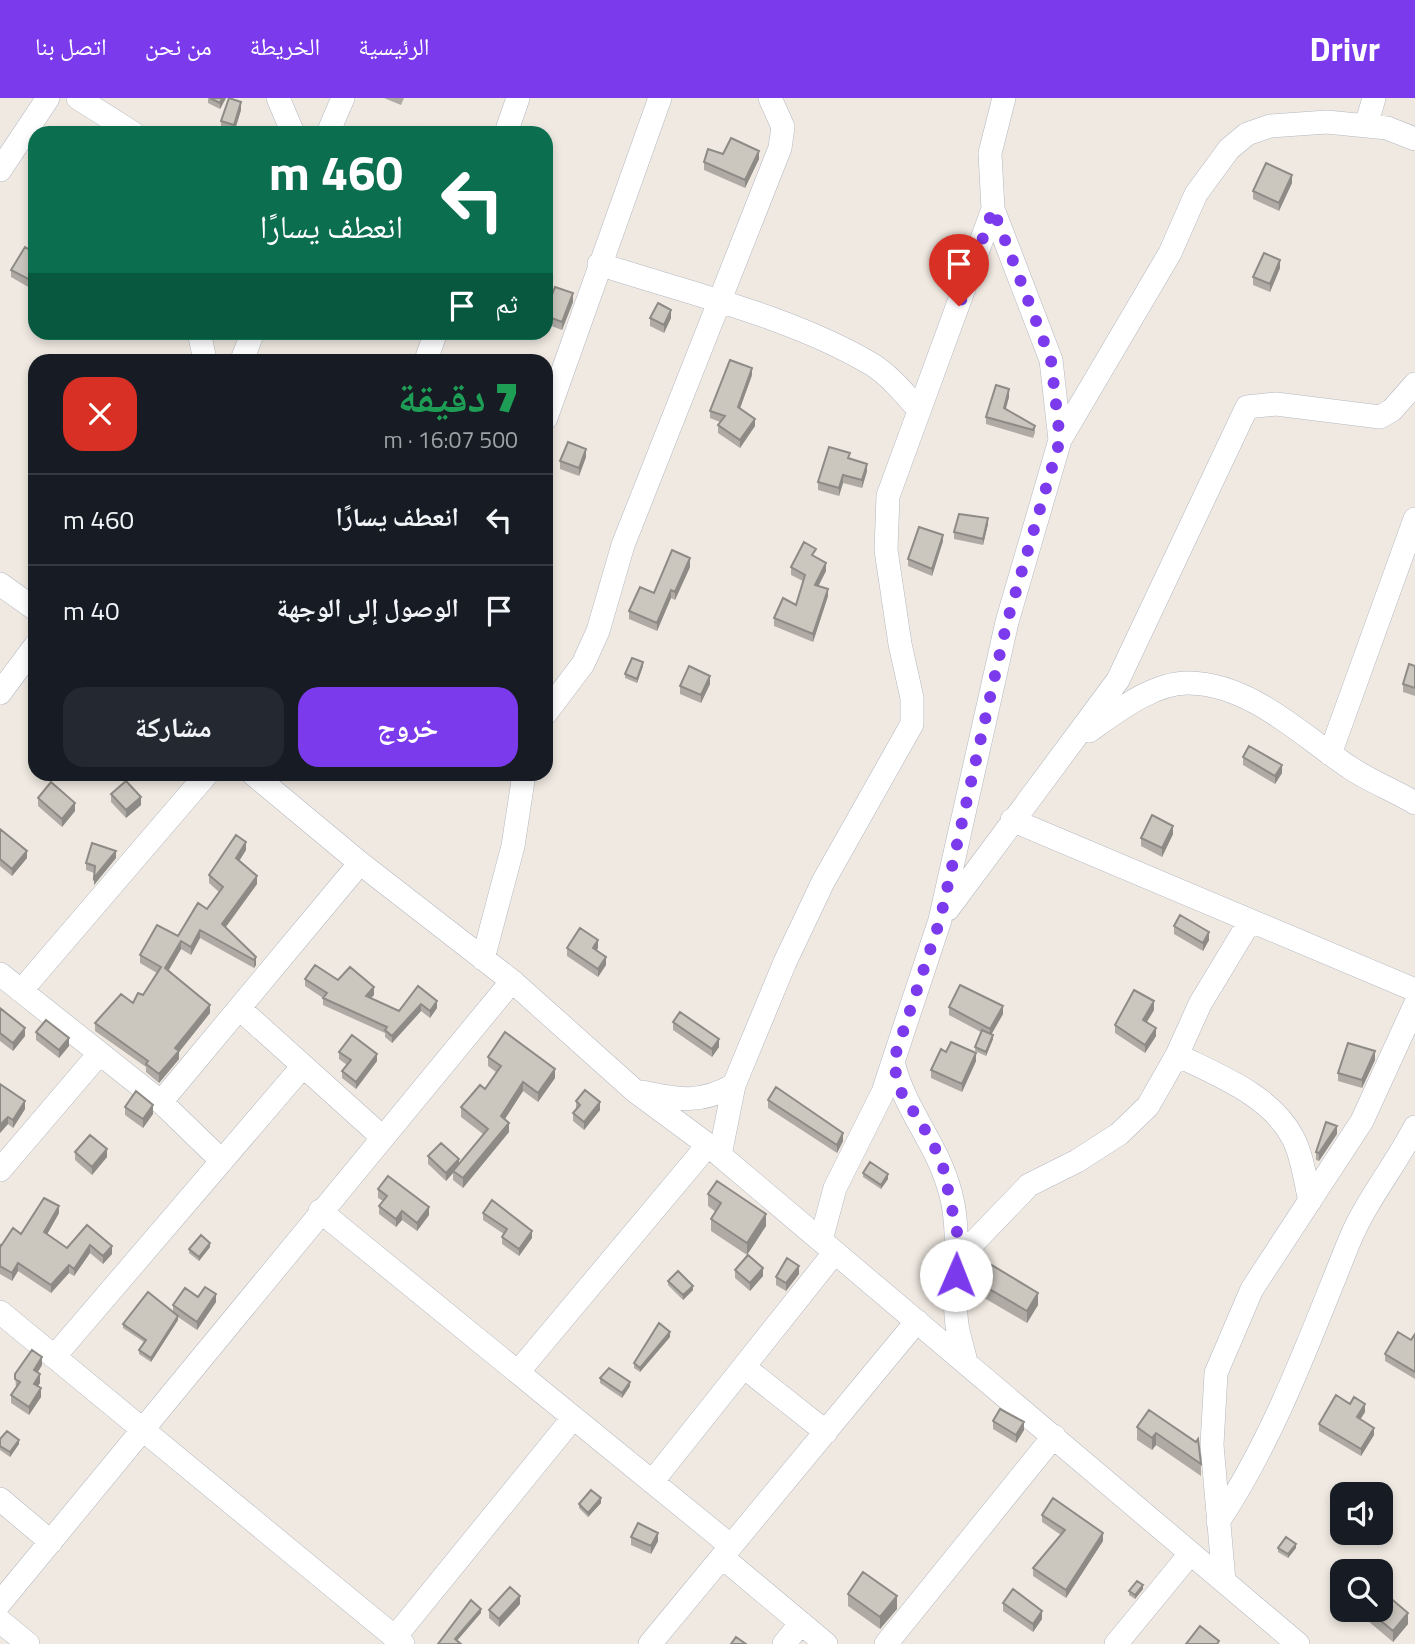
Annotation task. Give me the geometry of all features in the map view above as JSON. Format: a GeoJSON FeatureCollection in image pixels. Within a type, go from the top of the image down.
{"type":"FeatureCollection","features":[{"type":"Feature","properties":{"kind":"street"},"geometry":{"type":"LineString","coordinates":[[29,126],[48,98]]}},
{"type":"Feature","properties":{"kind":"street"},"geometry":{"type":"LineString","coordinates":[[78,98],[123,126]]}},
{"type":"Feature","properties":{"kind":"street"},"geometry":{"type":"LineString","coordinates":[[278,98],[290,126]]}},
{"type":"Feature","properties":{"kind":"street"},"geometry":{"type":"LineString","coordinates":[[331,126],[343,98]]}},
{"type":"Feature","properties":{"kind":"street"},"geometry":{"type":"LineString","coordinates":[[508,126],[518,98]]}},
{"type":"Feature","properties":{"kind":"street"},"geometry":{"type":"LineString","coordinates":[[553,398],[660,98]]}},
{"type":"Feature","properties":{"kind":"street"},"geometry":{"type":"LineString","coordinates":[[553,704],[583,664],[598,631],[623,545],[780,148],[783,127],[770,98]]}},
{"type":"Feature","properties":{"kind":"street"},"geometry":{"type":"LineString","coordinates":[[1004,98],[990,153],[993,209],[1051,360],[1060,440]]}},
{"type":"Feature","properties":{"kind":"street"},"geometry":{"type":"LineString","coordinates":[[1366,126],[1374,98]]}},
{"type":"Feature","properties":{"kind":"street"},"geometry":{"type":"LineString","coordinates":[[652,1482],[744,1367],[828,1246],[835,1188],[883,1092],[940,920],[1007,622],[1060,440],[1170,253],[1196,194],[1229,149],[1247,134],[1270,126],[1327,122],[1387,128],[1415,139]]}},
{"type":"Feature","properties":{"kind":"street"},"geometry":{"type":"LineString","coordinates":[[0,170],[28,128]]}},
{"type":"Feature","properties":{"kind":"street"},"geometry":{"type":"LineString","coordinates":[[518,1372],[714,1150],[734,1085],[785,962],[822,882],[912,724],[912,698],[900,644],[886,550],[888,496],[993,209]]}},
{"type":"Feature","properties":{"kind":"street"},"geometry":{"type":"LineString","coordinates":[[599,264],[832,344],[874,366],[899,386],[919,410]]}},
{"type":"Feature","properties":{"kind":"street"},"geometry":{"type":"LineString","coordinates":[[940,920],[1118,680],[1169,575],[1241,414],[1247,407],[1254,404],[1276,404],[1380,417],[1392,410],[1415,384]]}},
{"type":"Feature","properties":{"kind":"street"},"geometry":{"type":"LineString","coordinates":[[1330,754],[1415,519]]}},
{"type":"Feature","properties":{"kind":"street"},"geometry":{"type":"LineString","coordinates":[[0,584],[28,604]]}},
{"type":"Feature","properties":{"kind":"street"},"geometry":{"type":"LineString","coordinates":[[0,693],[28,655]]}},
{"type":"Feature","properties":{"kind":"street"},"geometry":{"type":"LineString","coordinates":[[1076,740],[1123,707],[1172,685],[1189,683],[1222,688],[1263,707],[1351,769],[1415,803]]}},
{"type":"Feature","properties":{"kind":"street"},"geometry":{"type":"LineString","coordinates":[[21,991],[201,781]]}},
{"type":"Feature","properties":{"kind":"street"},"geometry":{"type":"LineString","coordinates":[[262,781],[360,863],[512,981],[635,1091],[714,1150],[1298,1644]]}},
{"type":"Feature","properties":{"kind":"street"},"geometry":{"type":"LineString","coordinates":[[484,959],[513,846],[523,781]]}},
{"type":"Feature","properties":{"kind":"street"},"geometry":{"type":"LineString","coordinates":[[1012,820],[1415,990]]}},
{"type":"Feature","properties":{"kind":"street"},"geometry":{"type":"LineString","coordinates":[[161,1102],[360,863]]}},
{"type":"Feature","properties":{"kind":"street"},"geometry":{"type":"LineString","coordinates":[[957,1260],[1029,1185],[1077,1161],[1119,1134],[1148,1106],[1177,1055],[1200,1004],[1250,921]]}},
{"type":"Feature","properties":{"kind":"street"},"geometry":{"type":"LineString","coordinates":[[0,974],[161,1102],[222,1161]]}},
{"type":"Feature","properties":{"kind":"street"},"geometry":{"type":"LineString","coordinates":[[0,1603],[512,981]]}},
{"type":"Feature","properties":{"kind":"street"},"geometry":{"type":"LineString","coordinates":[[1224,1581],[1212,1445],[1216,1373],[1252,1289],[1362,1121],[1415,1005]]}},
{"type":"Feature","properties":{"kind":"street"},"geometry":{"type":"LineString","coordinates":[[240,1009],[382,1136]]}},
{"type":"Feature","properties":{"kind":"street"},"geometry":{"type":"LineString","coordinates":[[0,1170],[99,1054]]}},
{"type":"Feature","properties":{"kind":"street"},"geometry":{"type":"LineString","coordinates":[[1177,1055],[1244,1089],[1284,1124],[1294,1140],[1310,1201]]}},
{"type":"Feature","properties":{"kind":"street"},"geometry":{"type":"LineString","coordinates":[[893,1062],[901,1092],[932,1141],[943,1167],[957,1232],[957,1324],[965,1362]]}},
{"type":"Feature","properties":{"kind":"street"},"geometry":{"type":"LineString","coordinates":[[54,1357],[303,1066]]}},
{"type":"Feature","properties":{"kind":"street"},"geometry":{"type":"LineString","coordinates":[[635,1091],[689,1100],[714,1096],[734,1085]]}},
{"type":"Feature","properties":{"kind":"street"},"geometry":{"type":"LineString","coordinates":[[1218,1522],[1245,1482],[1265,1441],[1322,1315],[1350,1240],[1415,1127]]}},
{"type":"Feature","properties":{"kind":"street"},"geometry":{"type":"LineString","coordinates":[[320,1211],[652,1482],[826,1644]]}},
{"type":"Feature","properties":{"kind":"street"},"geometry":{"type":"LineString","coordinates":[[0,1312],[399,1641],[573,1418]]}},
{"type":"Feature","properties":{"kind":"street"},"geometry":{"type":"LineString","coordinates":[[650,1644],[917,1321]]}},
{"type":"Feature","properties":{"kind":"street"},"geometry":{"type":"LineString","coordinates":[[744,1367],[826,1432]]}},
{"type":"Feature","properties":{"kind":"street"},"geometry":{"type":"LineString","coordinates":[[886,1644],[1054,1436]]}},
{"type":"Feature","properties":{"kind":"street"},"geometry":{"type":"LineString","coordinates":[[0,1499],[51,1542]]}},
{"type":"Feature","properties":{"kind":"street"},"geometry":{"type":"LineString","coordinates":[[1116,1644],[1190,1554]]}},
{"type":"Feature","properties":{"kind":"street"},"geometry":{"type":"LineString","coordinates":[[0,1621],[28,1644]]}},
{"type":"Feature","properties":{"kind":"street"},"geometry":{"type":"LineString","coordinates":[[784,1644],[801,1623]]}},
{"type":"Feature","properties":{"kind":"building"},"geometry":{"type":"Polygon","coordinates":[[[229,98],[241,102],[234,125],[221,121],[229,98]]]}},
{"type":"Feature","properties":{"kind":"building"},"geometry":{"type":"Polygon","coordinates":[[[731,138],[759,151],[745,180],[704,162],[708,149],[723,154],[731,138]]]}},
{"type":"Feature","properties":{"kind":"building"},"geometry":{"type":"Polygon","coordinates":[[[1266,163],[1292,175],[1279,203],[1253,191],[1266,163]]]}},
{"type":"Feature","properties":{"kind":"building"},"geometry":{"type":"Polygon","coordinates":[[[25,247],[28,249],[28,279],[11,270],[25,247]]]}},
{"type":"Feature","properties":{"kind":"building"},"geometry":{"type":"Polygon","coordinates":[[[1264,253],[1280,260],[1270,284],[1253,277],[1264,253]]]}},
{"type":"Feature","properties":{"kind":"building"},"geometry":{"type":"Polygon","coordinates":[[[555,287],[573,293],[562,322],[553,319],[555,287]]]}},
{"type":"Feature","properties":{"kind":"building"},"geometry":{"type":"Polygon","coordinates":[[[658,303],[671,310],[664,325],[650,318],[658,303]]]}},
{"type":"Feature","properties":{"kind":"building"},"geometry":{"type":"Polygon","coordinates":[[[730,360],[752,368],[738,407],[755,419],[740,440],[718,425],[725,416],[710,411],[730,360]]]}},
{"type":"Feature","properties":{"kind":"building"},"geometry":{"type":"Polygon","coordinates":[[[996,385],[1009,389],[1004,408],[1035,426],[1033,430],[986,417],[996,385]]]}},
{"type":"Feature","properties":{"kind":"building"},"geometry":{"type":"Polygon","coordinates":[[[568,442],[586,449],[579,468],[560,461],[568,442]]]}},
{"type":"Feature","properties":{"kind":"building"},"geometry":{"type":"Polygon","coordinates":[[[829,447],[850,453],[848,458],[867,464],[862,480],[843,475],[839,488],[818,482],[829,447]]]}},
{"type":"Feature","properties":{"kind":"building"},"geometry":{"type":"Polygon","coordinates":[[[959,514],[988,518],[983,539],[954,532],[959,514]]]}},
{"type":"Feature","properties":{"kind":"building"},"geometry":{"type":"Polygon","coordinates":[[[919,527],[943,535],[932,569],[908,559],[919,527]]]}},
{"type":"Feature","properties":{"kind":"building"},"geometry":{"type":"Polygon","coordinates":[[[804,542],[816,549],[812,555],[826,563],[815,585],[828,589],[813,634],[774,618],[783,598],[796,605],[805,575],[791,567],[804,542]]]}},
{"type":"Feature","properties":{"kind":"building"},"geometry":{"type":"Polygon","coordinates":[[[672,550],[690,558],[675,592],[671,590],[657,623],[629,611],[640,587],[654,593],[672,550]]]}},
{"type":"Feature","properties":{"kind":"building"},"geometry":{"type":"Polygon","coordinates":[[[632,658],[643,662],[637,679],[625,674],[632,658]]]}},
{"type":"Feature","properties":{"kind":"building"},"geometry":{"type":"Polygon","coordinates":[[[1409,664],[1415,666],[1415,688],[1403,684],[1409,664]]]}},
{"type":"Feature","properties":{"kind":"building"},"geometry":{"type":"Polygon","coordinates":[[[689,666],[710,676],[701,695],[680,686],[689,666]]]}},
{"type":"Feature","properties":{"kind":"building"},"geometry":{"type":"Polygon","coordinates":[[[1249,746],[1282,765],[1275,776],[1243,757],[1249,746]]]}},
{"type":"Feature","properties":{"kind":"building"},"geometry":{"type":"Polygon","coordinates":[[[126,781],[141,797],[126,810],[111,794],[126,781]]]}},
{"type":"Feature","properties":{"kind":"building"},"geometry":{"type":"Polygon","coordinates":[[[51,782],[75,803],[62,819],[38,798],[51,782]]]}},
{"type":"Feature","properties":{"kind":"building"},"geometry":{"type":"Polygon","coordinates":[[[1152,815],[1173,826],[1162,848],[1141,838],[1152,815]]]}},
{"type":"Feature","properties":{"kind":"building"},"geometry":{"type":"Polygon","coordinates":[[[0,829],[27,851],[12,869],[0,859],[0,829]]]}},
{"type":"Feature","properties":{"kind":"building"},"geometry":{"type":"Polygon","coordinates":[[[236,835],[246,842],[236,858],[257,876],[222,924],[256,957],[254,960],[200,930],[191,947],[181,941],[165,968],[210,1005],[175,1048],[179,1051],[159,1074],[146,1064],[148,1061],[95,1023],[121,994],[133,1003],[138,993],[143,995],[161,967],[140,955],[157,925],[178,936],[198,903],[207,909],[223,887],[209,875],[236,835]]]}},
{"type":"Feature","properties":{"kind":"building"},"geometry":{"type":"Polygon","coordinates":[[[92,843],[116,851],[94,878],[95,866],[86,863],[92,843]]]}},
{"type":"Feature","properties":{"kind":"building"},"geometry":{"type":"Polygon","coordinates":[[[1180,915],[1209,932],[1203,943],[1174,926],[1180,915]]]}},
{"type":"Feature","properties":{"kind":"building"},"geometry":{"type":"Polygon","coordinates":[[[580,928],[598,940],[593,948],[606,957],[598,969],[567,948],[580,928]]]}},
{"type":"Feature","properties":{"kind":"building"},"geometry":{"type":"Polygon","coordinates":[[[315,965],[338,980],[350,967],[374,987],[366,996],[399,1011],[418,986],[437,1001],[430,1011],[421,1004],[392,1036],[385,1030],[387,1027],[323,998],[327,993],[305,979],[315,965]]]}},
{"type":"Feature","properties":{"kind":"building"},"geometry":{"type":"Polygon","coordinates":[[[960,985],[1003,1006],[990,1029],[949,1007],[960,985]]]}},
{"type":"Feature","properties":{"kind":"building"},"geometry":{"type":"Polygon","coordinates":[[[1134,990],[1154,1001],[1143,1020],[1156,1028],[1145,1045],[1115,1025],[1134,990]]]}},
{"type":"Feature","properties":{"kind":"building"},"geometry":{"type":"Polygon","coordinates":[[[0,1008],[25,1028],[13,1043],[0,1033],[0,1008]]]}},
{"type":"Feature","properties":{"kind":"building"},"geometry":{"type":"Polygon","coordinates":[[[680,1012],[719,1039],[712,1049],[673,1022],[680,1012]]]}},
{"type":"Feature","properties":{"kind":"building"},"geometry":{"type":"Polygon","coordinates":[[[46,1020],[69,1038],[59,1050],[36,1032],[46,1020]]]}},
{"type":"Feature","properties":{"kind":"building"},"geometry":{"type":"Polygon","coordinates":[[[982,1030],[993,1035],[986,1052],[975,1047],[982,1030]]]}},
{"type":"Feature","properties":{"kind":"building"},"geometry":{"type":"Polygon","coordinates":[[[505,1032],[555,1069],[538,1093],[523,1082],[501,1116],[509,1123],[463,1178],[453,1171],[488,1129],[461,1107],[480,1085],[485,1089],[501,1066],[488,1057],[505,1032]]]}},
{"type":"Feature","properties":{"kind":"building"},"geometry":{"type":"Polygon","coordinates":[[[352,1035],[377,1054],[356,1082],[342,1071],[351,1060],[339,1052],[352,1035]]]}},
{"type":"Feature","properties":{"kind":"building"},"geometry":{"type":"Polygon","coordinates":[[[951,1042],[976,1053],[962,1084],[931,1070],[941,1049],[946,1052],[951,1042]]]}},
{"type":"Feature","properties":{"kind":"building"},"geometry":{"type":"Polygon","coordinates":[[[1348,1043],[1375,1051],[1362,1080],[1338,1073],[1348,1043]]]}},
{"type":"Feature","properties":{"kind":"building"},"geometry":{"type":"Polygon","coordinates":[[[0,1084],[25,1101],[13,1120],[8,1117],[0,1125],[0,1084]]]}},
{"type":"Feature","properties":{"kind":"building"},"geometry":{"type":"Polygon","coordinates":[[[776,1087],[843,1133],[837,1145],[768,1100],[776,1087]]]}},
{"type":"Feature","properties":{"kind":"building"},"geometry":{"type":"Polygon","coordinates":[[[585,1090],[600,1102],[584,1122],[573,1113],[580,1105],[576,1101],[585,1090]]]}},
{"type":"Feature","properties":{"kind":"building"},"geometry":{"type":"Polygon","coordinates":[[[136,1091],[153,1105],[143,1119],[125,1107],[136,1091]]]}},
{"type":"Feature","properties":{"kind":"building"},"geometry":{"type":"Polygon","coordinates":[[[1326,1122],[1337,1126],[1319,1153],[1316,1152],[1326,1122]]]}},
{"type":"Feature","properties":{"kind":"building"},"geometry":{"type":"Polygon","coordinates":[[[90,1135],[107,1149],[92,1167],[75,1152],[90,1135]]]}},
{"type":"Feature","properties":{"kind":"building"},"geometry":{"type":"Polygon","coordinates":[[[441,1143],[459,1159],[446,1173],[428,1156],[441,1143]]]}},
{"type":"Feature","properties":{"kind":"building"},"geometry":{"type":"Polygon","coordinates":[[[870,1162],[888,1174],[881,1185],[863,1173],[870,1162]]]}},
{"type":"Feature","properties":{"kind":"building"},"geometry":{"type":"Polygon","coordinates":[[[388,1176],[429,1207],[417,1223],[402,1211],[396,1219],[379,1206],[387,1196],[378,1189],[388,1176]]]}},
{"type":"Feature","properties":{"kind":"building"},"geometry":{"type":"Polygon","coordinates":[[[717,1181],[766,1214],[747,1243],[711,1219],[721,1203],[708,1194],[717,1181]]]}},
{"type":"Feature","properties":{"kind":"building"},"geometry":{"type":"Polygon","coordinates":[[[44,1198],[59,1206],[44,1232],[67,1248],[87,1225],[112,1246],[103,1256],[90,1245],[74,1269],[69,1265],[51,1285],[18,1263],[12,1273],[0,1266],[0,1245],[13,1228],[21,1234],[44,1198]]]}},
{"type":"Feature","properties":{"kind":"building"},"geometry":{"type":"Polygon","coordinates":[[[492,1200],[532,1231],[519,1249],[502,1237],[507,1229],[483,1213],[492,1200]]]}},
{"type":"Feature","properties":{"kind":"building"},"geometry":{"type":"Polygon","coordinates":[[[201,1235],[210,1243],[199,1257],[189,1249],[201,1235]]]}},
{"type":"Feature","properties":{"kind":"building"},"geometry":{"type":"Polygon","coordinates":[[[748,1255],[763,1268],[750,1283],[735,1270],[748,1255]]]}},
{"type":"Feature","properties":{"kind":"building"},"geometry":{"type":"Polygon","coordinates":[[[787,1258],[799,1266],[786,1283],[776,1277],[787,1258]]]}},
{"type":"Feature","properties":{"kind":"building"},"geometry":{"type":"Polygon","coordinates":[[[990,1264],[1038,1293],[1027,1311],[979,1283],[990,1264]]]}},
{"type":"Feature","properties":{"kind":"building"},"geometry":{"type":"Polygon","coordinates":[[[678,1271],[693,1286],[683,1295],[668,1281],[678,1271]]]}},
{"type":"Feature","properties":{"kind":"building"},"geometry":{"type":"Polygon","coordinates":[[[205,1287],[216,1294],[197,1322],[173,1305],[185,1288],[198,1297],[205,1287]]]}},
{"type":"Feature","properties":{"kind":"building"},"geometry":{"type":"Polygon","coordinates":[[[148,1292],[178,1316],[151,1358],[139,1350],[146,1340],[123,1324],[148,1292]]]}},
{"type":"Feature","properties":{"kind":"building"},"geometry":{"type":"Polygon","coordinates":[[[659,1323],[670,1332],[640,1368],[634,1363],[659,1323]]]}},
{"type":"Feature","properties":{"kind":"building"},"geometry":{"type":"Polygon","coordinates":[[[1398,1332],[1411,1340],[1415,1334],[1415,1372],[1385,1354],[1398,1332]]]}},
{"type":"Feature","properties":{"kind":"building"},"geometry":{"type":"Polygon","coordinates":[[[32,1350],[42,1357],[34,1370],[40,1374],[34,1384],[41,1388],[29,1407],[11,1395],[20,1382],[15,1379],[15,1374],[32,1350]]]}},
{"type":"Feature","properties":{"kind":"building"},"geometry":{"type":"Polygon","coordinates":[[[609,1368],[630,1382],[622,1393],[600,1378],[609,1368]]]}},
{"type":"Feature","properties":{"kind":"building"},"geometry":{"type":"Polygon","coordinates":[[[1336,1395],[1350,1404],[1354,1397],[1365,1404],[1357,1417],[1374,1428],[1361,1449],[1319,1424],[1336,1395]]]}},
{"type":"Feature","properties":{"kind":"building"},"geometry":{"type":"Polygon","coordinates":[[[1000,1409],[1024,1422],[1016,1435],[993,1421],[1000,1409]]]}},
{"type":"Feature","properties":{"kind":"building"},"geometry":{"type":"Polygon","coordinates":[[[1149,1410],[1196,1442],[1198,1439],[1201,1464],[1156,1433],[1152,1438],[1137,1427],[1149,1410]]]}},
{"type":"Feature","properties":{"kind":"building"},"geometry":{"type":"Polygon","coordinates":[[[7,1431],[19,1440],[10,1452],[0,1446],[0,1439],[7,1431]]]}},
{"type":"Feature","properties":{"kind":"building"},"geometry":{"type":"Polygon","coordinates":[[[591,1490],[601,1498],[588,1513],[579,1504],[591,1490]]]}},
{"type":"Feature","properties":{"kind":"building"},"geometry":{"type":"Polygon","coordinates":[[[1053,1498],[1103,1533],[1066,1590],[1033,1568],[1065,1530],[1042,1515],[1053,1498]]]}},
{"type":"Feature","properties":{"kind":"building"},"geometry":{"type":"Polygon","coordinates":[[[638,1523],[658,1533],[651,1546],[631,1537],[638,1523]]]}},
{"type":"Feature","properties":{"kind":"building"},"geometry":{"type":"Polygon","coordinates":[[[1286,1537],[1296,1544],[1288,1554],[1278,1548],[1286,1537]]]}},
{"type":"Feature","properties":{"kind":"building"},"geometry":{"type":"Polygon","coordinates":[[[863,1572],[897,1596],[880,1617],[848,1594],[863,1572]]]}},
{"type":"Feature","properties":{"kind":"building"},"geometry":{"type":"Polygon","coordinates":[[[1137,1581],[1143,1585],[1135,1595],[1129,1591],[1137,1581]]]}},
{"type":"Feature","properties":{"kind":"building"},"geometry":{"type":"Polygon","coordinates":[[[510,1587],[520,1596],[499,1619],[489,1610],[510,1587]]]}},
{"type":"Feature","properties":{"kind":"building"},"geometry":{"type":"Polygon","coordinates":[[[1013,1589],[1042,1611],[1033,1624],[1003,1603],[1013,1589]]]}},
{"type":"Feature","properties":{"kind":"building"},"geometry":{"type":"Polygon","coordinates":[[[471,1600],[481,1609],[455,1639],[461,1644],[438,1644],[471,1600]]]}},
{"type":"Feature","properties":{"kind":"building"},"geometry":{"type":"Polygon","coordinates":[[[1393,1600],[1408,1613],[1393,1631],[1382,1622],[1393,1622],[1393,1600]]]}},
{"type":"Feature","properties":{"kind":"building"},"geometry":{"type":"Polygon","coordinates":[[[1200,1626],[1219,1641],[1217,1644],[1186,1644],[1200,1626]]]}},
{"type":"Feature","properties":{"kind":"building"},"geometry":{"type":"Polygon","coordinates":[[[736,1637],[746,1644],[731,1644],[736,1637]]]}},
{"type":"Feature","properties":{"kind":"route"},"geometry":{"type":"LineString","coordinates":[[956,1275],[957,1232],[952,1198],[943,1167],[932,1141],[912,1114],[901,1092],[893,1062],[940,920],[1007,622],[1060,440],[1051,360],[1036,315],[993,209],[959,306]]}}]}
